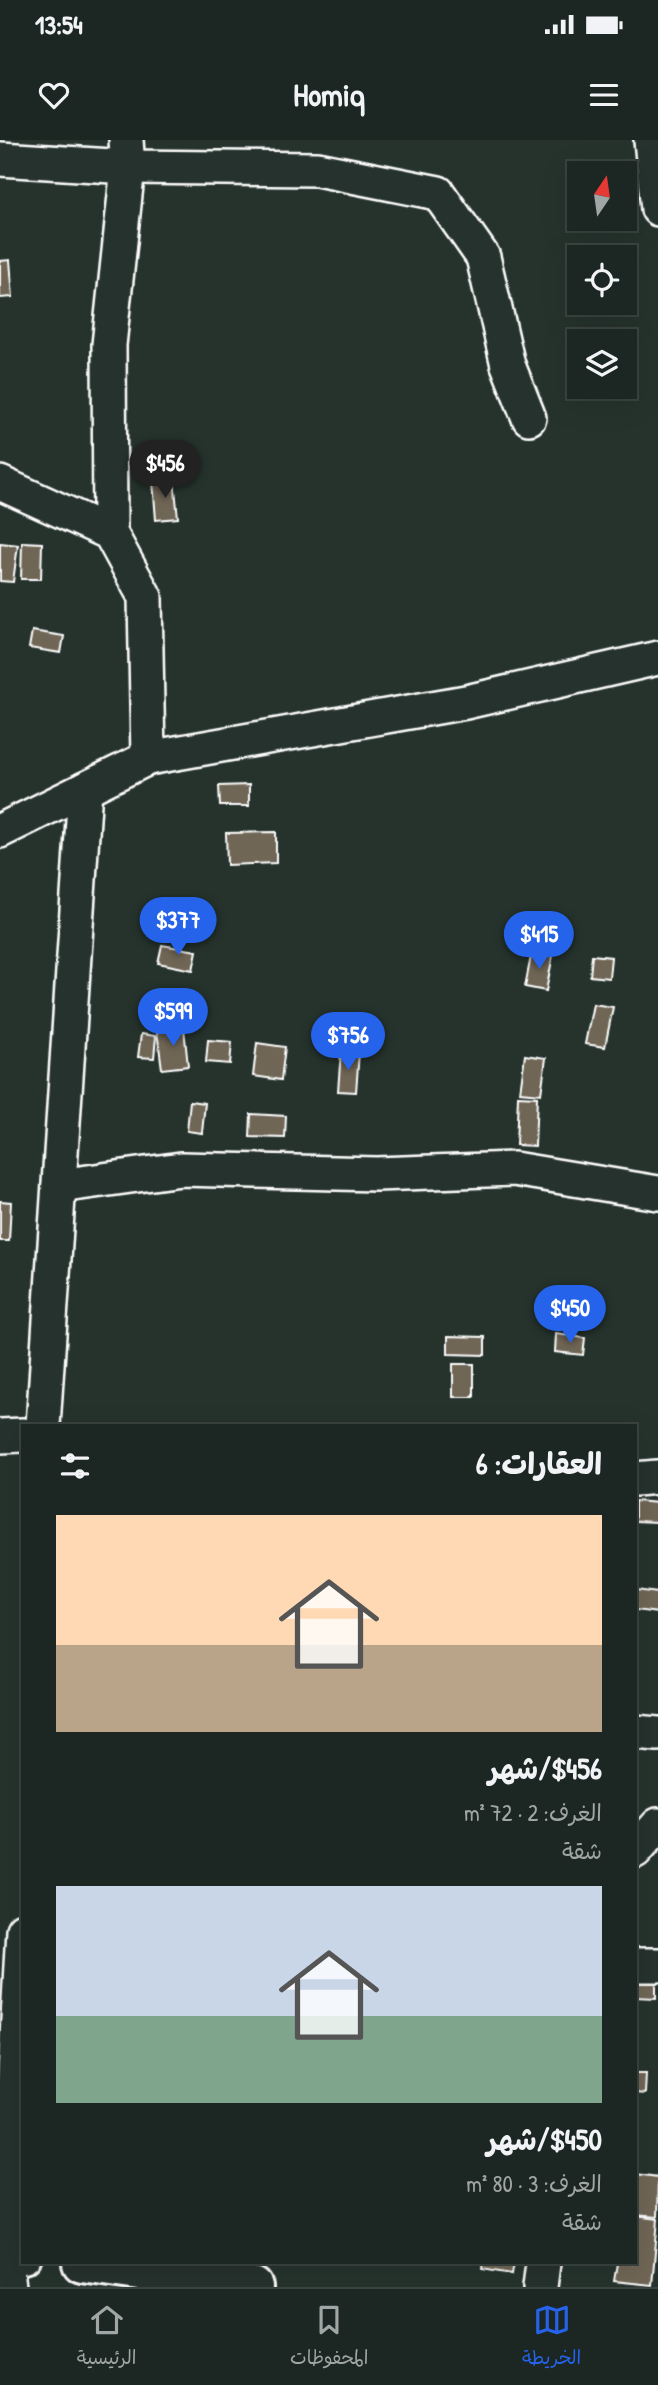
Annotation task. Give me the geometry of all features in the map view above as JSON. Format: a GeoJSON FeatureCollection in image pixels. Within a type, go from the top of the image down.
{"type":"FeatureCollection","features":[{"type":"Feature","properties":{"kind":"street"},"geometry":{"type":"LineString","coordinates":[[651,140],[658,209]]}},
{"type":"Feature","properties":{"kind":"street"},"geometry":{"type":"LineString","coordinates":[[0,159],[127,153],[317,169],[438,193],[483,257],[508,365],[529,418]]}},
{"type":"Feature","properties":{"kind":"street"},"geometry":{"type":"LineString","coordinates":[[127,153],[109,345],[110,533],[145,597],[148,758]]}},
{"type":"Feature","properties":{"kind":"street"},"geometry":{"type":"LineString","coordinates":[[0,483],[110,533]]}},
{"type":"Feature","properties":{"kind":"street"},"geometry":{"type":"LineString","coordinates":[[0,831],[148,758],[466,702],[658,658]]}},
{"type":"Feature","properties":{"kind":"street"},"geometry":{"type":"LineString","coordinates":[[43,1424],[85,789]]}},
{"type":"Feature","properties":{"kind":"street"},"geometry":{"type":"LineString","coordinates":[[59,1186],[181,1169],[376,1174],[514,1169],[658,1193]]}},
{"type":"Feature","properties":{"kind":"street"},"geometry":{"type":"LineString","coordinates":[[0,1436],[21,1435]]}},
{"type":"Feature","properties":{"kind":"street"},"geometry":{"type":"LineString","coordinates":[[637,1479],[658,1477]]}},
{"type":"Feature","properties":{"kind":"street"},"geometry":{"type":"LineString","coordinates":[[637,1732],[658,1734]]}},
{"type":"Feature","properties":{"kind":"street"},"geometry":{"type":"LineString","coordinates":[[637,1849],[658,1825]]}},
{"type":"Feature","properties":{"kind":"street"},"geometry":{"type":"LineString","coordinates":[[0,1945],[21,1945]]}},
{"type":"Feature","properties":{"kind":"street"},"geometry":{"type":"LineString","coordinates":[[637,1965],[658,1965]]}},
{"type":"Feature","properties":{"kind":"street"},"geometry":{"type":"LineString","coordinates":[[9,2261],[21,1969]]}},
{"type":"Feature","properties":{"kind":"street"},"geometry":{"type":"LineString","coordinates":[[89,2264],[253,2287]]}},
{"type":"Feature","properties":{"kind":"street"},"geometry":{"type":"LineString","coordinates":[[540,2287],[544,2264]]}},
{"type":"Feature","properties":{"kind":"building"},"geometry":{"type":"Polygon","coordinates":[[[10,260],[13,297],[0,298],[0,261],[10,260]]]}},
{"type":"Feature","properties":{"kind":"building"},"geometry":{"type":"Polygon","coordinates":[[[174,479],[178,518],[156,520],[153,481],[174,479]]]}},
{"type":"Feature","properties":{"kind":"building"},"geometry":{"type":"Polygon","coordinates":[[[22,542],[42,543],[41,579],[21,579],[22,542]]]}},
{"type":"Feature","properties":{"kind":"building"},"geometry":{"type":"Polygon","coordinates":[[[0,543],[18,545],[13,582],[0,581],[0,543]]]}},
{"type":"Feature","properties":{"kind":"building"},"geometry":{"type":"Polygon","coordinates":[[[32,631],[64,636],[61,653],[29,648],[32,631]]]}},
{"type":"Feature","properties":{"kind":"building"},"geometry":{"type":"Polygon","coordinates":[[[249,785],[249,806],[220,806],[219,786],[249,785]]]}},
{"type":"Feature","properties":{"kind":"building"},"geometry":{"type":"Polygon","coordinates":[[[276,832],[276,863],[227,865],[226,833],[276,832]]]}},
{"type":"Feature","properties":{"kind":"building"},"geometry":{"type":"Polygon","coordinates":[[[162,945],[197,951],[193,970],[158,963],[162,945]]]}},
{"type":"Feature","properties":{"kind":"building"},"geometry":{"type":"Polygon","coordinates":[[[532,951],[553,955],[546,991],[525,987],[532,951]]]}},
{"type":"Feature","properties":{"kind":"building"},"geometry":{"type":"Polygon","coordinates":[[[592,955],[611,957],[609,978],[590,976],[592,955]]]}},
{"type":"Feature","properties":{"kind":"building"},"geometry":{"type":"Polygon","coordinates":[[[593,1004],[613,1007],[605,1047],[585,1044],[593,1004]]]}},
{"type":"Feature","properties":{"kind":"building"},"geometry":{"type":"Polygon","coordinates":[[[184,1028],[188,1066],[162,1069],[157,1031],[184,1028]]]}},
{"type":"Feature","properties":{"kind":"building"},"geometry":{"type":"Polygon","coordinates":[[[141,1034],[156,1036],[154,1058],[138,1057],[141,1034]]]}},
{"type":"Feature","properties":{"kind":"building"},"geometry":{"type":"Polygon","coordinates":[[[208,1040],[232,1042],[230,1064],[206,1062],[208,1040]]]}},
{"type":"Feature","properties":{"kind":"building"},"geometry":{"type":"Polygon","coordinates":[[[257,1043],[285,1047],[281,1080],[253,1076],[257,1043]]]}},
{"type":"Feature","properties":{"kind":"building"},"geometry":{"type":"Polygon","coordinates":[[[341,1051],[359,1052],[356,1092],[338,1091],[341,1051]]]}},
{"type":"Feature","properties":{"kind":"building"},"geometry":{"type":"Polygon","coordinates":[[[525,1055],[546,1058],[541,1094],[520,1092],[525,1055]]]}},
{"type":"Feature","properties":{"kind":"building"},"geometry":{"type":"Polygon","coordinates":[[[518,1096],[537,1097],[535,1146],[516,1145],[518,1096]]]}},
{"type":"Feature","properties":{"kind":"building"},"geometry":{"type":"Polygon","coordinates":[[[190,1101],[205,1103],[202,1133],[187,1131],[190,1101]]]}},
{"type":"Feature","properties":{"kind":"building"},"geometry":{"type":"Polygon","coordinates":[[[251,1114],[286,1116],[285,1138],[250,1137],[251,1114]]]}},
{"type":"Feature","properties":{"kind":"building"},"geometry":{"type":"Polygon","coordinates":[[[0,1201],[11,1202],[9,1241],[0,1241],[0,1201]]]}},
{"type":"Feature","properties":{"kind":"building"},"geometry":{"type":"Polygon","coordinates":[[[556,1334],[585,1338],[583,1355],[555,1352],[556,1334]]]}},
{"type":"Feature","properties":{"kind":"building"},"geometry":{"type":"Polygon","coordinates":[[[448,1336],[485,1337],[485,1355],[448,1354],[448,1336]]]}},
{"type":"Feature","properties":{"kind":"building"},"geometry":{"type":"Polygon","coordinates":[[[453,1364],[474,1364],[474,1397],[453,1397],[453,1364]]]}},
{"type":"Feature","properties":{"kind":"building"},"geometry":{"type":"Polygon","coordinates":[[[637,1501],[658,1503],[657,1522],[637,1521],[637,1501]]]}},
{"type":"Feature","properties":{"kind":"building"},"geometry":{"type":"Polygon","coordinates":[[[637,1590],[658,1593],[658,1613],[637,1610],[637,1590]]]}},
{"type":"Feature","properties":{"kind":"building"},"geometry":{"type":"Polygon","coordinates":[[[637,1979],[656,1979],[656,1998],[637,1997],[637,1979]]]}},
{"type":"Feature","properties":{"kind":"building"},"geometry":{"type":"Polygon","coordinates":[[[637,2073],[646,2073],[645,2094],[637,2093],[637,2073]]]}},
{"type":"Feature","properties":{"kind":"building"},"geometry":{"type":"Polygon","coordinates":[[[637,2174],[658,2177],[657,2217],[637,2215],[637,2174]]]}},
{"type":"Feature","properties":{"kind":"building"},"geometry":{"type":"Polygon","coordinates":[[[637,2216],[658,2219],[652,2285],[614,2281],[617,2264],[637,2264],[637,2216]]]}},
{"type":"Feature","properties":{"kind":"building"},"geometry":{"type":"Polygon","coordinates":[[[483,2264],[514,2264],[512,2274],[482,2269],[483,2264]]]}}]}
